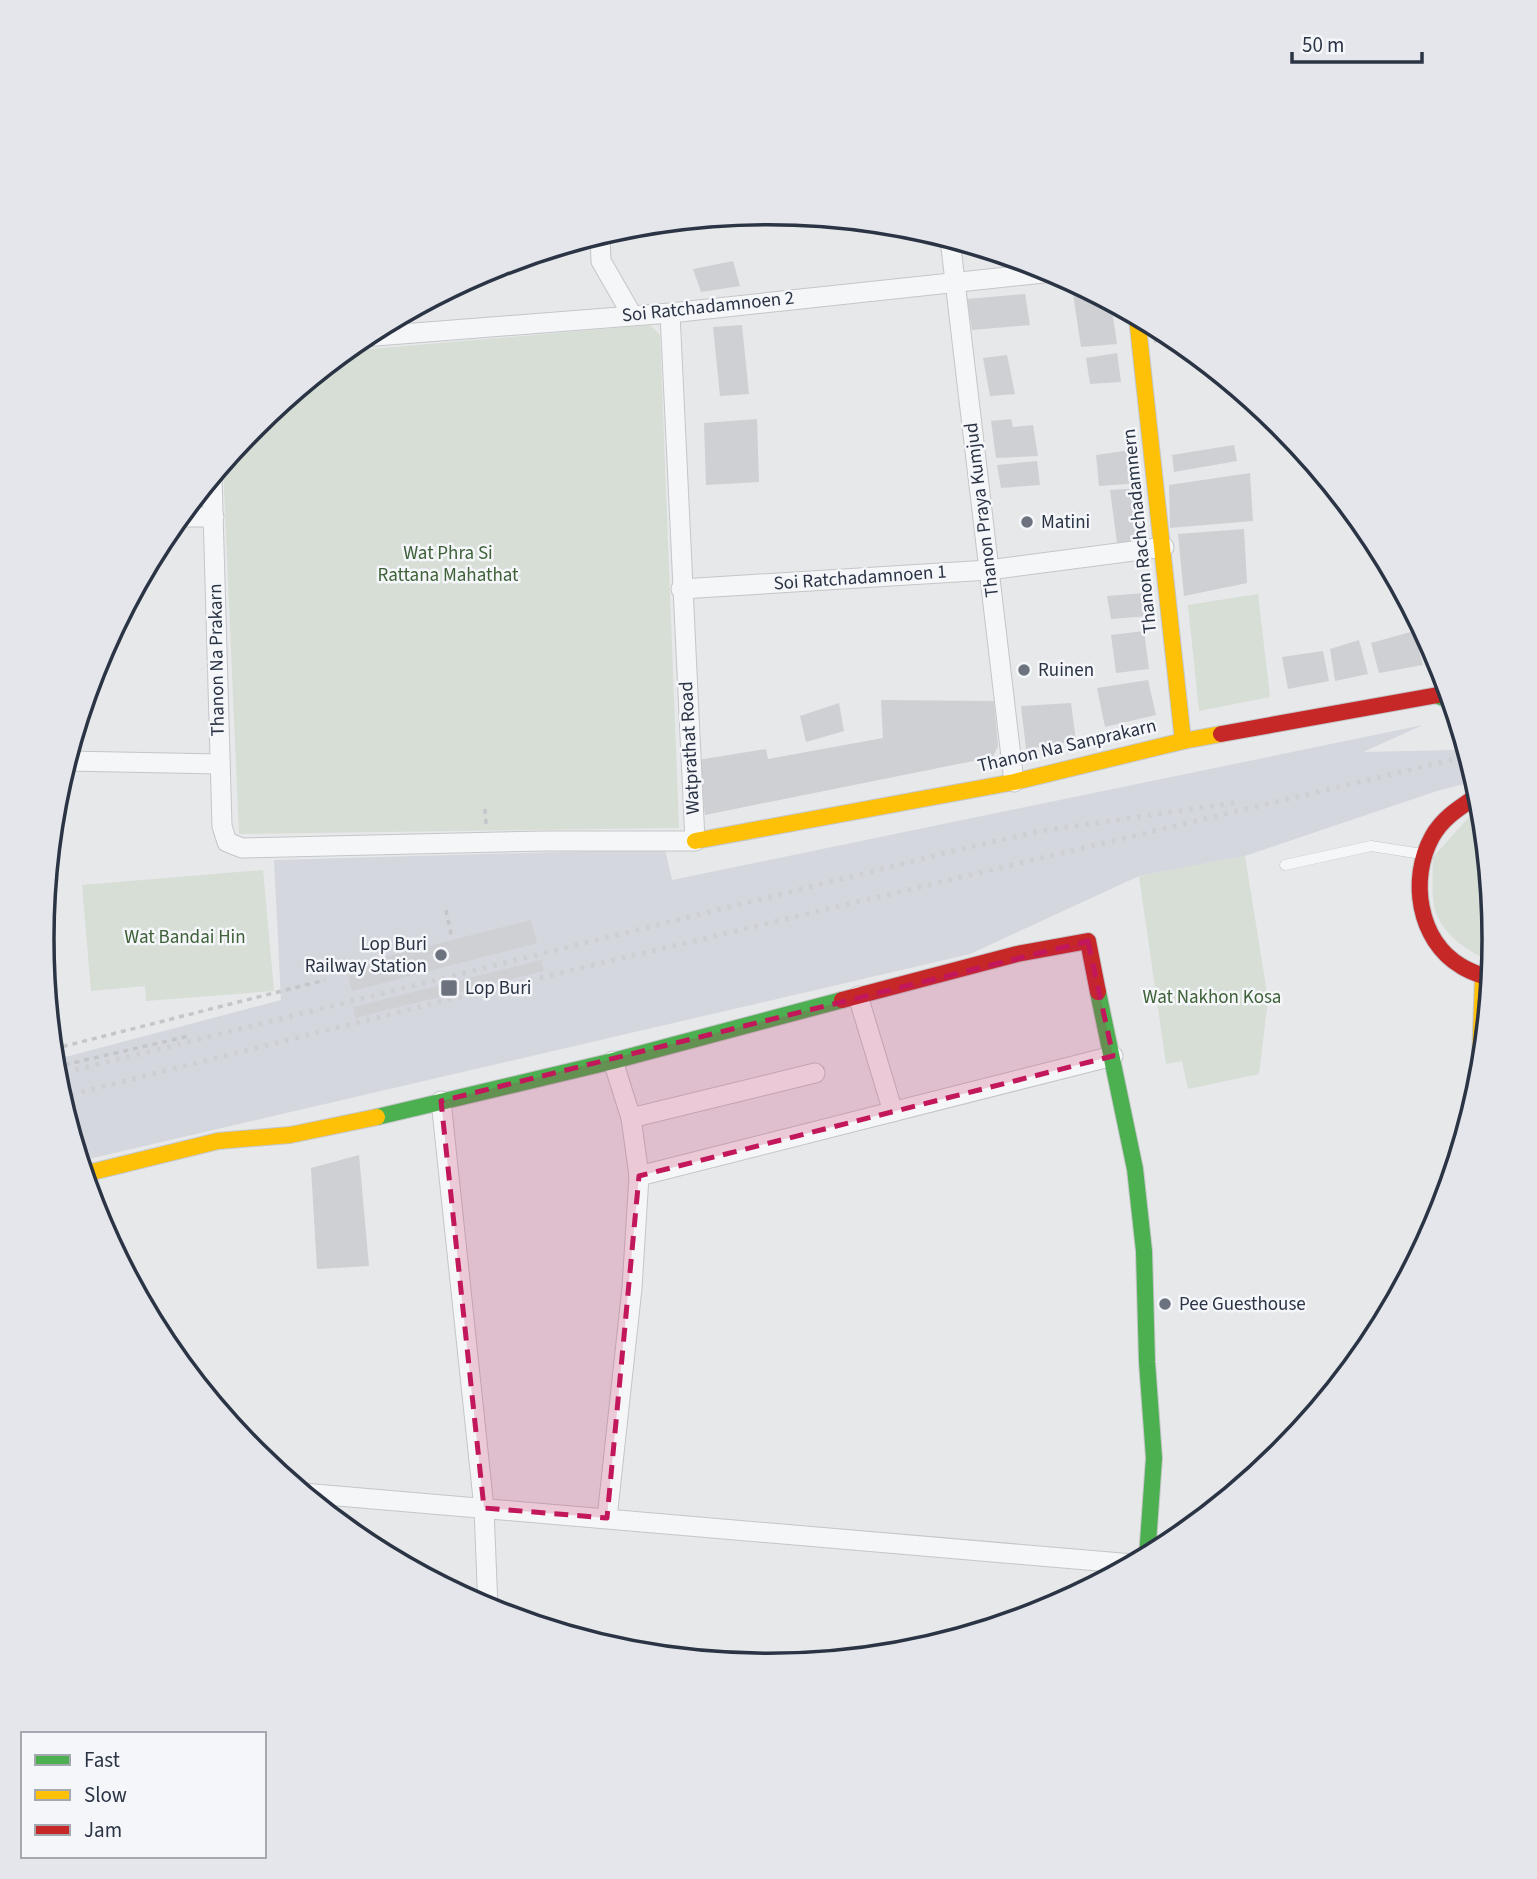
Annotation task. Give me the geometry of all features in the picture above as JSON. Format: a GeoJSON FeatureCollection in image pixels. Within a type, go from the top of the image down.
{"type":"FeatureCollection","features":[{"type":"Feature","properties":{"kind":"street"},"geometry":{"type":"LineString","coordinates":[[600,246],[601,261],[632,315]]}},
{"type":"Feature","properties":{"kind":"street","name":"Thanon Praya Kumjud"},"geometry":{"type":"LineString","coordinates":[[951,250],[1014,782]]}},
{"type":"Feature","properties":{"kind":"street","name":"Soi Ratchadamnoen 2"},"geometry":{"type":"LineString","coordinates":[[389,335],[670,313],[1027,274]]}},
{"type":"Feature","properties":{"kind":"street","name":"Watprathat Road"},"geometry":{"type":"LineString","coordinates":[[227,842],[242,848],[545,841],[695,841],[670,313]]}},
{"type":"Feature","properties":{"kind":"street","name":"Thanon Rachchadamnern"},"geometry":{"type":"LineString","coordinates":[[1138,329],[1183,741]]}},
{"type":"Feature","properties":{"kind":"street","name":"Thanon Na Prakarn"},"geometry":{"type":"LineString","coordinates":[[213,492],[222,826],[227,842]]}},
{"type":"Feature","properties":{"kind":"street"},"geometry":{"type":"LineString","coordinates":[[193,517],[214,517]]}},
{"type":"Feature","properties":{"kind":"street","name":"Soi Ratchadamnoen 1"},"geometry":{"type":"LineString","coordinates":[[681,589],[989,570],[1164,547]]}},
{"type":"Feature","properties":{"kind":"street","name":"Thanon Na Sanprakarn"},"geometry":{"type":"LineString","coordinates":[[695,841],[1014,782],[1183,741],[1440,698]]}},
{"type":"Feature","properties":{"kind":"street"},"geometry":{"type":"LineString","coordinates":[[77,761],[220,764]]}},
{"type":"Feature","properties":{"kind":"street"},"geometry":{"type":"LineString","coordinates":[[1469,799],[1447,815],[1433,833],[1423,854],[1418,879],[1420,904],[1428,928],[1442,949],[1461,966],[1481,975]]}},
{"type":"Feature","properties":{"kind":"street"},"geometry":{"type":"LineString","coordinates":[[93,1172],[218,1141],[290,1135],[441,1101],[612,1061],[1017,954],[1088,941],[1135,1169],[1144,1251],[1147,1362],[1154,1458],[1148,1544]]}},
{"type":"Feature","properties":{"kind":"street"},"geometry":{"type":"LineString","coordinates":[[858,996],[892,1112]]}},
{"type":"Feature","properties":{"kind":"street"},"geometry":{"type":"LineString","coordinates":[[639,1176],[1113,1056]]}},
{"type":"Feature","properties":{"kind":"street"},"geometry":{"type":"LineString","coordinates":[[607,1518],[632,1288],[639,1176],[631,1118],[612,1061]]}},
{"type":"Feature","properties":{"kind":"street"},"geometry":{"type":"LineString","coordinates":[[631,1118],[815,1073]]}},
{"type":"Feature","properties":{"kind":"street"},"geometry":{"type":"LineString","coordinates":[[441,1101],[484,1508],[487,1596]]}},
{"type":"Feature","properties":{"kind":"street"},"geometry":{"type":"LineString","coordinates":[[320,1494],[1117,1563]]}},
{"type":"Feature","properties":{"kind":"lane"},"geometry":{"type":"LineString","coordinates":[[1285,865],[1371,846],[1423,854]]}},
{"type":"Feature","properties":{"kind":"path"},"geometry":{"type":"LineString","coordinates":[[446,910],[452,939]]}},
{"type":"Feature","properties":{"kind":"path"},"geometry":{"type":"LineString","coordinates":[[62,1047],[325,980]]}},
{"type":"Feature","properties":{"kind":"path"},"geometry":{"type":"LineString","coordinates":[[65,1065],[189,1036]]}},
{"type":"Feature","properties":{"kind":"highlighted area"},"geometry":{"type":"Polygon","coordinates":[[[1088,941],[1113,1056],[639,1176],[607,1518],[484,1508],[441,1101],[1088,941]]]}},
{"type":"Feature","properties":{"kind":"shaded area"},"geometry":{"type":"Polygon","coordinates":[[[1423,725],[1363,752],[1456,749],[1465,784],[1245,856],[1139,876],[970,954],[89,1159],[64,1057],[281,1000],[274,860],[665,849],[672,880],[1423,725]]]}},
{"type":"Feature","properties":{"kind":"green space","name":"Wat Phra Si Rattana Mahathat"},"geometry":{"type":"Polygon","coordinates":[[[650,325],[660,335],[679,828],[239,834],[224,478],[263,434],[298,402],[368,349],[650,325]]]}},
{"type":"Feature","properties":{"kind":"green space"},"geometry":{"type":"Polygon","coordinates":[[[1258,594],[1270,697],[1199,711],[1188,605],[1258,594]]]}},
{"type":"Feature","properties":{"kind":"green space"},"geometry":{"type":"Polygon","coordinates":[[[1472,815],[1481,893],[1482,957],[1452,937],[1440,922],[1434,907],[1433,857],[1472,815]]]}},
{"type":"Feature","properties":{"kind":"green space","name":"Wat Nakhon Kosa"},"geometry":{"type":"Polygon","coordinates":[[[1245,856],[1268,999],[1259,1074],[1188,1089],[1182,1061],[1166,1064],[1139,876],[1245,856]]]}},
{"type":"Feature","properties":{"kind":"green space","name":"Wat Bandai Hin"},"geometry":{"type":"Polygon","coordinates":[[[263,870],[274,991],[146,1001],[145,986],[91,991],[82,885],[263,870]]]}},
{"type":"Feature","properties":{"kind":"building"},"geometry":{"type":"Polygon","coordinates":[[[733,261],[740,286],[701,292],[693,269],[733,261]]]}},
{"type":"Feature","properties":{"kind":"building"},"geometry":{"type":"Polygon","coordinates":[[[1025,294],[1030,325],[972,330],[967,299],[1025,294]]]}},
{"type":"Feature","properties":{"kind":"building"},"geometry":{"type":"Polygon","coordinates":[[[1073,294],[1113,314],[1117,344],[1081,347],[1073,294]]]}},
{"type":"Feature","properties":{"kind":"building"},"geometry":{"type":"Polygon","coordinates":[[[742,325],[749,394],[720,396],[713,327],[742,325]]]}},
{"type":"Feature","properties":{"kind":"building"},"geometry":{"type":"Polygon","coordinates":[[[1117,353],[1121,382],[1090,384],[1086,358],[1117,353]]]}},
{"type":"Feature","properties":{"kind":"building"},"geometry":{"type":"Polygon","coordinates":[[[1007,355],[1015,394],[990,396],[983,358],[1007,355]]]}},
{"type":"Feature","properties":{"kind":"building"},"geometry":{"type":"Polygon","coordinates":[[[757,419],[759,482],[706,485],[704,423],[757,419]]]}},
{"type":"Feature","properties":{"kind":"building"},"geometry":{"type":"Polygon","coordinates":[[[1011,419],[1013,427],[1033,425],[1038,456],[996,458],[991,421],[1011,419]]]}},
{"type":"Feature","properties":{"kind":"building"},"geometry":{"type":"Polygon","coordinates":[[[1234,445],[1237,461],[1174,472],[1172,455],[1234,445]]]}},
{"type":"Feature","properties":{"kind":"building"},"geometry":{"type":"Polygon","coordinates":[[[1138,449],[1141,483],[1099,486],[1096,455],[1138,449]]]}},
{"type":"Feature","properties":{"kind":"building"},"geometry":{"type":"Polygon","coordinates":[[[1037,461],[1040,485],[1001,488],[997,465],[1037,461]]]}},
{"type":"Feature","properties":{"kind":"building"},"geometry":{"type":"Polygon","coordinates":[[[1250,473],[1253,521],[1170,528],[1169,485],[1250,473]]]}},
{"type":"Feature","properties":{"kind":"building"},"geometry":{"type":"Polygon","coordinates":[[[1141,488],[1146,542],[1117,543],[1110,490],[1141,488]]]}},
{"type":"Feature","properties":{"kind":"building"},"geometry":{"type":"Polygon","coordinates":[[[1244,529],[1247,583],[1184,596],[1178,534],[1244,529]]]}},
{"type":"Feature","properties":{"kind":"building"},"geometry":{"type":"Polygon","coordinates":[[[1146,593],[1149,616],[1111,619],[1107,596],[1146,593]]]}},
{"type":"Feature","properties":{"kind":"building"},"geometry":{"type":"Polygon","coordinates":[[[1144,631],[1149,669],[1116,673],[1111,635],[1144,631]]]}},
{"type":"Feature","properties":{"kind":"building"},"geometry":{"type":"Polygon","coordinates":[[[1412,631],[1423,665],[1379,673],[1371,643],[1412,631]]]}},
{"type":"Feature","properties":{"kind":"building"},"geometry":{"type":"Polygon","coordinates":[[[1359,640],[1368,674],[1335,681],[1330,649],[1359,640]]]}},
{"type":"Feature","properties":{"kind":"building"},"geometry":{"type":"Polygon","coordinates":[[[1323,651],[1329,681],[1288,689],[1282,657],[1323,651]]]}},
{"type":"Feature","properties":{"kind":"building"},"geometry":{"type":"Polygon","coordinates":[[[1148,680],[1156,715],[1105,727],[1097,688],[1148,680]]]}},
{"type":"Feature","properties":{"kind":"building"},"geometry":{"type":"Polygon","coordinates":[[[881,700],[994,701],[998,746],[993,757],[705,815],[698,760],[766,749],[768,759],[883,738],[881,700]]]}},
{"type":"Feature","properties":{"kind":"building"},"geometry":{"type":"Polygon","coordinates":[[[839,703],[844,731],[806,742],[800,716],[839,703]]]}},
{"type":"Feature","properties":{"kind":"building"},"geometry":{"type":"Polygon","coordinates":[[[1071,703],[1076,741],[1026,749],[1021,706],[1071,703]]]}},
{"type":"Feature","properties":{"kind":"building","name":"Lop Buri Railway Station"},"geometry":{"type":"Polygon","coordinates":[[[531,920],[537,943],[352,991],[346,967],[531,920]]]}},
{"type":"Feature","properties":{"kind":"building"},"geometry":{"type":"Polygon","coordinates":[[[541,960],[544,971],[355,1018],[353,1007],[541,960]]]}},
{"type":"Feature","properties":{"kind":"building"},"geometry":{"type":"Polygon","coordinates":[[[359,1155],[369,1266],[317,1269],[311,1168],[359,1155]]]}},
{"type":"Feature","properties":{"kind":"railway"},"geometry":{"type":"LineString","coordinates":[[72,1094],[447,1000],[1459,758]]}},
{"type":"Feature","properties":{"kind":"railway"},"geometry":{"type":"LineString","coordinates":[[67,1072],[970,847],[1041,831],[1240,802]]}},
{"type":"Feature","properties":{"kind":"traffic: fast"},"geometry":{"type":"LineString","coordinates":[[1098,992],[1135,1169],[1144,1251],[1147,1362],[1154,1458],[1148,1544]]}},
{"type":"Feature","properties":{"kind":"traffic: fast"},"geometry":{"type":"LineString","coordinates":[[377,1117],[613,1061],[842,1000]]}},
{"type":"Feature","properties":{"kind":"traffic: slow"},"geometry":{"type":"LineString","coordinates":[[1138,329],[1183,741]]}},
{"type":"Feature","properties":{"kind":"traffic: slow"},"geometry":{"type":"LineString","coordinates":[[695,841],[1014,782],[1221,734]]}},
{"type":"Feature","properties":{"kind":"traffic: slow"},"geometry":{"type":"LineString","coordinates":[[93,1172],[218,1141],[290,1135],[377,1117]]}},
{"type":"Feature","properties":{"kind":"traffic: jam"},"geometry":{"type":"LineString","coordinates":[[1221,734],[1439,695]]}},
{"type":"Feature","properties":{"kind":"traffic: jam"},"geometry":{"type":"LineString","coordinates":[[1469,801],[1453,812],[1432,837],[1421,871],[1420,889],[1422,908],[1435,941],[1446,955],[1481,975]]}},
{"type":"Feature","properties":{"kind":"traffic: jam"},"geometry":{"type":"LineString","coordinates":[[842,1000],[1017,954],[1088,941],[1098,992]]}},
{"type":"Feature","properties":{"kind":"place","name":"Matini"},"geometry":{"type":"Point","coordinates":[1027,522]}},
{"type":"Feature","properties":{"kind":"place","name":"Ruinen"},"geometry":{"type":"Point","coordinates":[1024,670]}},
{"type":"Feature","properties":{"kind":"place","name":"Lop Buri Railway Station"},"geometry":{"type":"Point","coordinates":[441,955]}},
{"type":"Feature","properties":{"kind":"place","name":"Lop Buri"},"geometry":{"type":"Point","coordinates":[449,988]}},
{"type":"Feature","properties":{"kind":"place","name":"Pee Guesthouse"},"geometry":{"type":"Point","coordinates":[1165,1304]}}]}
